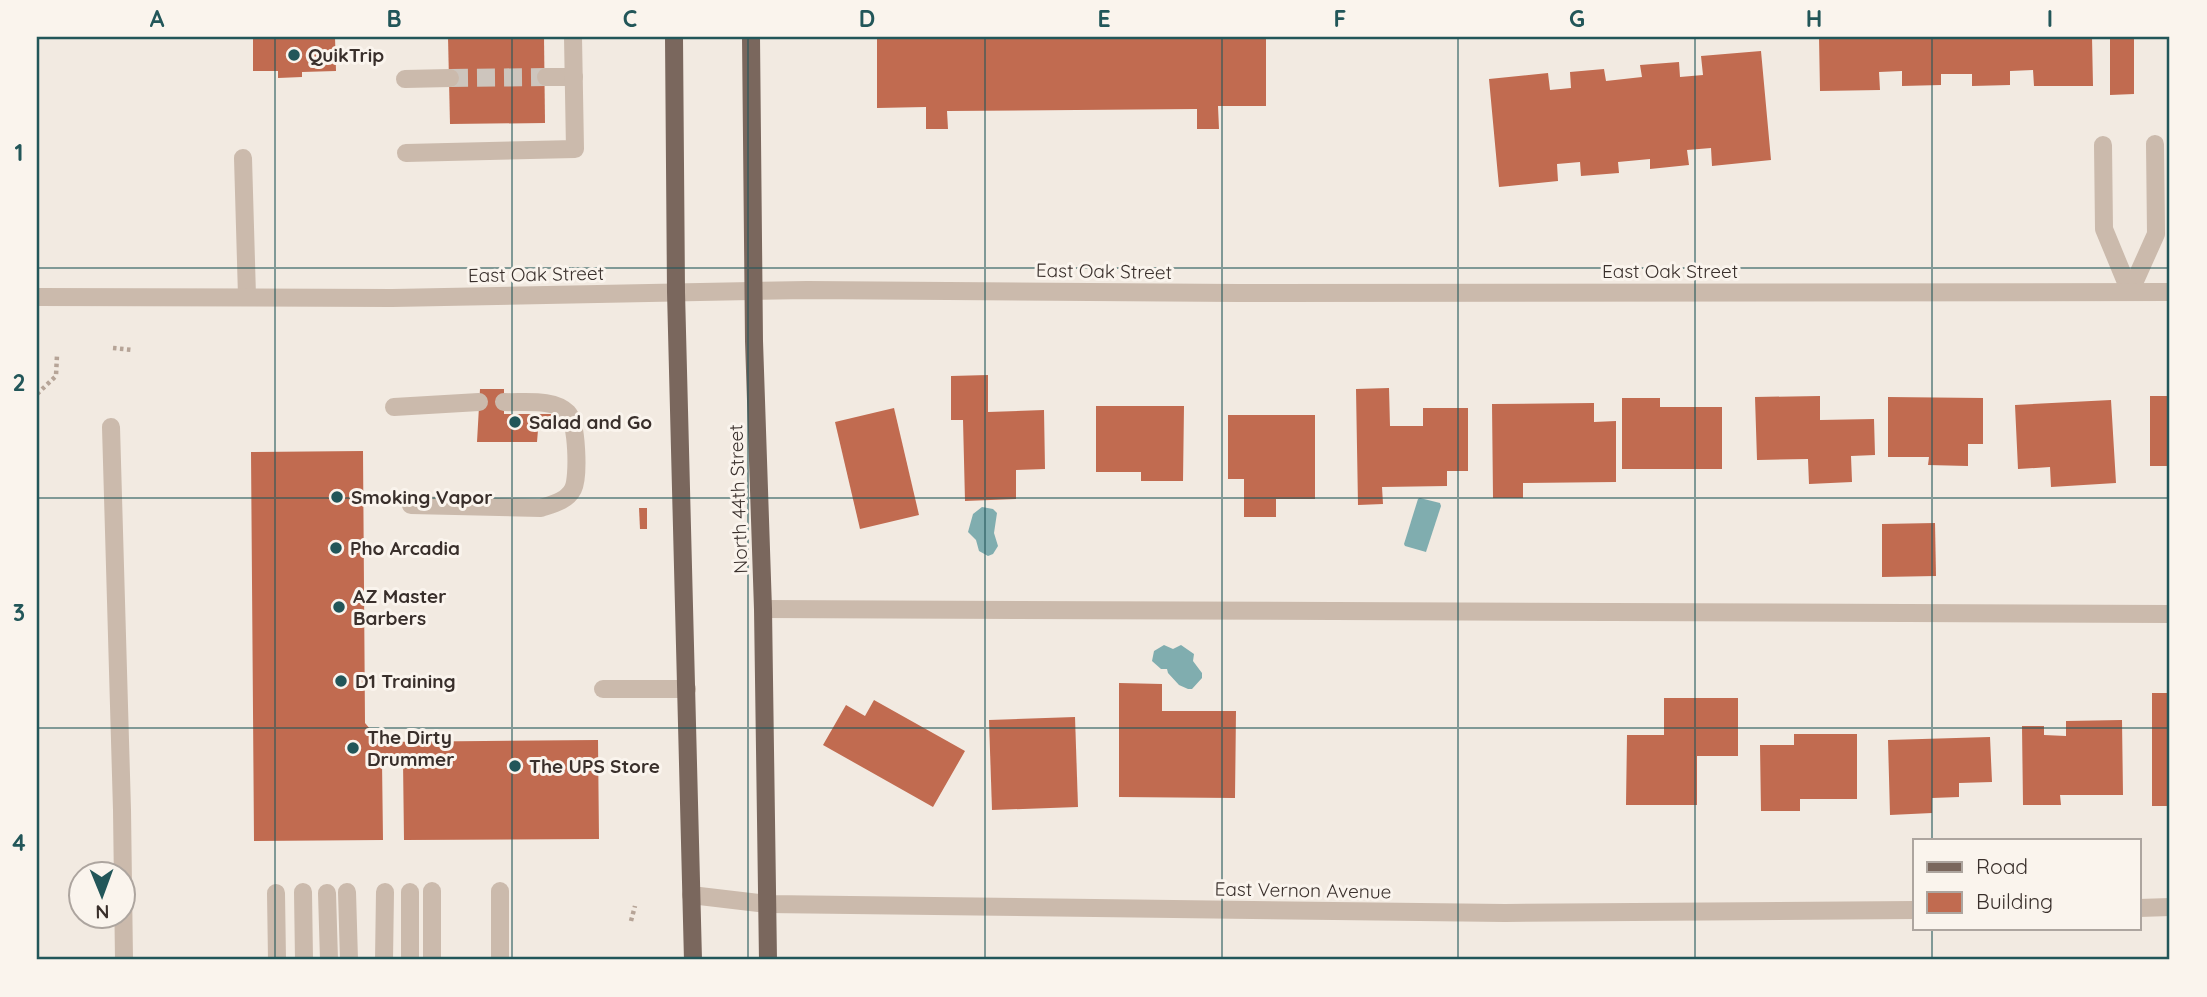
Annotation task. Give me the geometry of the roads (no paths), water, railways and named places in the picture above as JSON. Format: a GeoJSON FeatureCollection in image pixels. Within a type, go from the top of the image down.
{"type":"FeatureCollection","features":[{"type":"Feature","properties":{"kind":"main road"},"geometry":{"type":"LineString","coordinates":[[674,37],[676,292],[693,960]]}},
{"type":"Feature","properties":{"kind":"main road","name":"North 44th Street"},"geometry":{"type":"LineString","coordinates":[[751,37],[768,960]]}},
{"type":"Feature","properties":{"kind":"street"},"geometry":{"type":"LineString","coordinates":[[406,153],[575,149],[573,37]]}},
{"type":"Feature","properties":{"kind":"street"},"geometry":{"type":"LineString","coordinates":[[546,77],[574,77]]}},
{"type":"Feature","properties":{"kind":"street"},"geometry":{"type":"LineString","coordinates":[[405,79],[450,78]]}},
{"type":"Feature","properties":{"kind":"street"},"geometry":{"type":"LineString","coordinates":[[2130,292],[2156,234],[2155,144]]}},
{"type":"Feature","properties":{"kind":"street"},"geometry":{"type":"LineString","coordinates":[[2103,145],[2104,229],[2130,292]]}},
{"type":"Feature","properties":{"kind":"street"},"geometry":{"type":"LineString","coordinates":[[243,158],[247,296]]}},
{"type":"Feature","properties":{"kind":"street","name":"East Oak Street"},"geometry":{"type":"LineString","coordinates":[[37,297],[392,298],[754,290],[1238,293],[2170,292]]}},
{"type":"Feature","properties":{"kind":"street"},"geometry":{"type":"LineString","coordinates":[[394,407],[479,402]]}},
{"type":"Feature","properties":{"kind":"street"},"geometry":{"type":"LineString","coordinates":[[411,505],[541,508],[560,502],[573,488],[577,472],[574,427],[569,413],[553,404],[504,402]]}},
{"type":"Feature","properties":{"kind":"street"},"geometry":{"type":"LineString","coordinates":[[111,427],[124,960]]}},
{"type":"Feature","properties":{"kind":"street"},"geometry":{"type":"LineString","coordinates":[[763,609],[2170,614]]}},
{"type":"Feature","properties":{"kind":"street"},"geometry":{"type":"LineString","coordinates":[[603,689],[687,689]]}},
{"type":"Feature","properties":{"kind":"street"},"geometry":{"type":"LineString","coordinates":[[432,891],[432,960]]}},
{"type":"Feature","properties":{"kind":"street"},"geometry":{"type":"LineString","coordinates":[[500,891],[500,960]]}},
{"type":"Feature","properties":{"kind":"street"},"geometry":{"type":"LineString","coordinates":[[303,892],[304,960]]}},
{"type":"Feature","properties":{"kind":"street"},"geometry":{"type":"LineString","coordinates":[[348,892],[349,960]]}},
{"type":"Feature","properties":{"kind":"street"},"geometry":{"type":"LineString","coordinates":[[384,892],[384,960]]}},
{"type":"Feature","properties":{"kind":"street"},"geometry":{"type":"LineString","coordinates":[[410,892],[410,960]]}},
{"type":"Feature","properties":{"kind":"street"},"geometry":{"type":"LineString","coordinates":[[276,893],[277,960]]}},
{"type":"Feature","properties":{"kind":"street"},"geometry":{"type":"LineString","coordinates":[[327,893],[328,960]]}},
{"type":"Feature","properties":{"kind":"street","name":"East Vernon Avenue"},"geometry":{"type":"LineString","coordinates":[[691,895],[767,904],[1505,913],[1913,910]]}},
{"type":"Feature","properties":{"kind":"street"},"geometry":{"type":"LineString","coordinates":[[2140,908],[2170,907]]}},
{"type":"Feature","properties":{"kind":"water"},"geometry":{"type":"Polygon","coordinates":[[[1420,498],[1440,503],[1441,506],[1426,552],[1404,544],[1420,498]]]}},
{"type":"Feature","properties":{"kind":"water"},"geometry":{"type":"Polygon","coordinates":[[[982,507],[993,509],[997,513],[994,533],[998,546],[993,554],[988,556],[979,551],[976,540],[968,532],[973,514],[982,507]]]}},
{"type":"Feature","properties":{"kind":"water"},"geometry":{"type":"Polygon","coordinates":[[[1164,645],[1173,649],[1181,645],[1194,654],[1193,661],[1202,673],[1202,678],[1192,689],[1179,685],[1167,669],[1161,669],[1152,661],[1154,651],[1164,645]]]}},
{"type":"Feature","properties":{"kind":"tunnel"},"geometry":{"type":"LineString","coordinates":[[450,78],[546,77]]}},
{"type":"Feature","properties":{"kind":"place","name":"QuikTrip"},"geometry":{"type":"Point","coordinates":[294,55]}},
{"type":"Feature","properties":{"kind":"place","name":"Salad and Go"},"geometry":{"type":"Point","coordinates":[515,422]}},
{"type":"Feature","properties":{"kind":"place","name":"Smoking Vapor"},"geometry":{"type":"Point","coordinates":[337,497]}},
{"type":"Feature","properties":{"kind":"place","name":"Pho Arcadia"},"geometry":{"type":"Point","coordinates":[336,548]}},
{"type":"Feature","properties":{"kind":"place","name":"AZ Master Barbers"},"geometry":{"type":"Point","coordinates":[339,607]}},
{"type":"Feature","properties":{"kind":"place","name":"D1 Training"},"geometry":{"type":"Point","coordinates":[341,681]}},
{"type":"Feature","properties":{"kind":"place","name":"The Dirty Drummer"},"geometry":{"type":"Point","coordinates":[353,748]}},
{"type":"Feature","properties":{"kind":"place","name":"The UPS Store"},"geometry":{"type":"Point","coordinates":[515,766]}}]}
